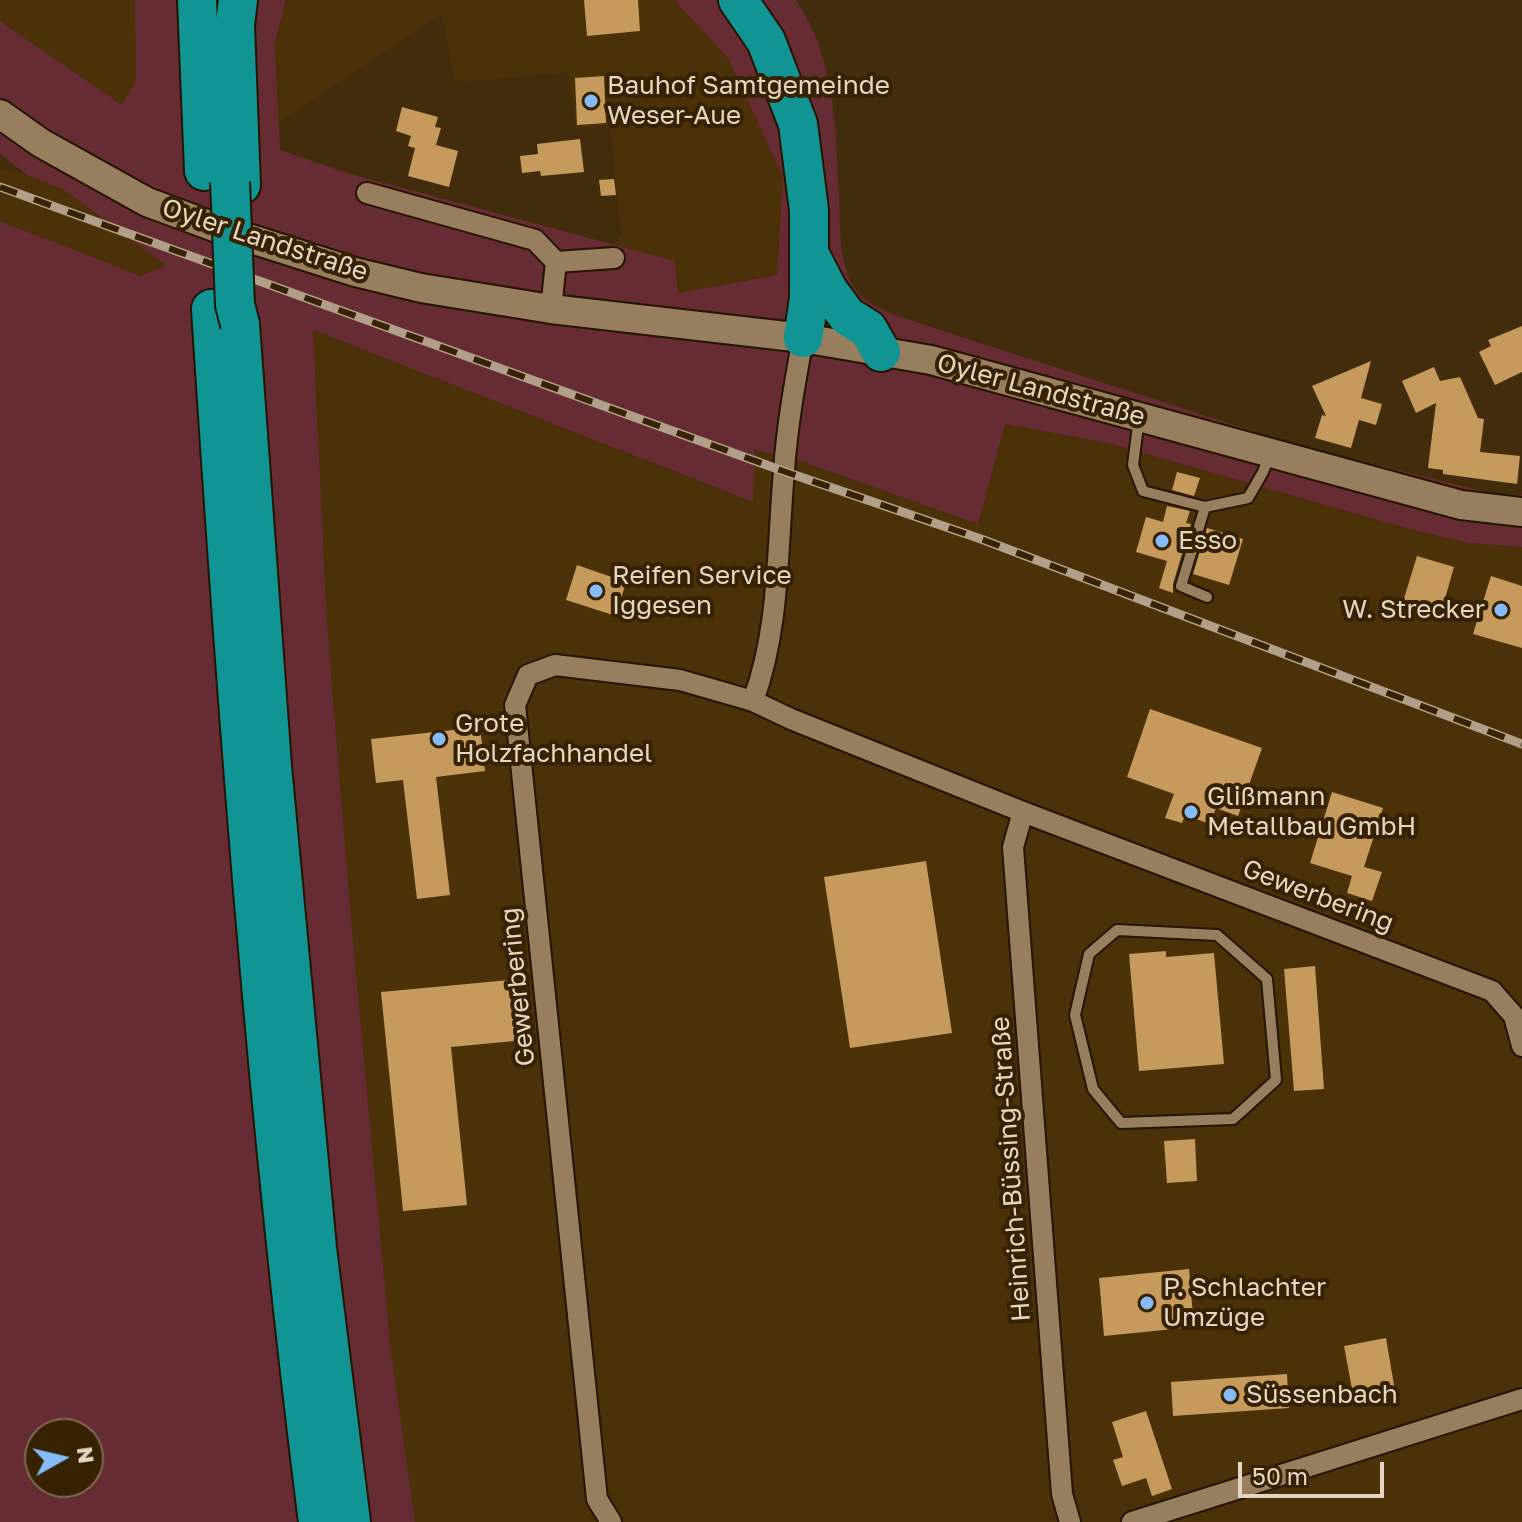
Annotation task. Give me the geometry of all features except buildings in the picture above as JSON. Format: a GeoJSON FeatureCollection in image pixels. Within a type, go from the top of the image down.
{"type":"FeatureCollection","features":[{"type":"Feature","properties":{"kind":"highway"},"geometry":{"type":"LineString","coordinates":[[197,0],[225,180]]}},
{"type":"Feature","properties":{"kind":"highway"},"geometry":{"type":"LineString","coordinates":[[221,0],[225,180],[235,305],[226,317],[234,678],[287,1248],[318,1522]]}},
{"type":"Feature","properties":{"kind":"highway"},"geometry":{"type":"LineString","coordinates":[[225,180],[238,0]]}},
{"type":"Feature","properties":{"kind":"highway"},"geometry":{"type":"LineString","coordinates":[[738,0],[766,41],[798,124],[809,210],[809,299],[803,338]]}},
{"type":"Feature","properties":{"kind":"highway"},"geometry":{"type":"LineString","coordinates":[[810,255],[847,316],[868,329],[881,352]]}},
{"type":"Feature","properties":{"kind":"highway"},"geometry":{"type":"LineString","coordinates":[[226,317],[317,1248],[351,1522]]}},
{"type":"Feature","properties":{"kind":"main road","name":"Oyler Landstraße"},"geometry":{"type":"LineString","coordinates":[[0,114],[41,143],[147,202],[355,272],[421,288],[551,309],[803,338],[931,360],[1060,398],[1139,416],[1461,505],[1522,512]]}},
{"type":"Feature","properties":{"kind":"street"},"geometry":{"type":"LineString","coordinates":[[367,193],[535,240],[556,262],[551,309]]}},
{"type":"Feature","properties":{"kind":"street"},"geometry":{"type":"LineString","coordinates":[[556,262],[614,258]]}},
{"type":"Feature","properties":{"kind":"street"},"geometry":{"type":"LineString","coordinates":[[753,701],[766,667],[780,546],[783,471],[803,338]]}},
{"type":"Feature","properties":{"kind":"street","name":"Gewerbering"},"geometry":{"type":"LineString","coordinates":[[611,1522],[597,1499],[515,705],[528,675],[555,665],[680,680],[753,701],[1023,812],[1492,991],[1514,1016],[1522,1046]]}},
{"type":"Feature","properties":{"kind":"street","name":"Heinrich-Büssing-Straße"},"geometry":{"type":"LineString","coordinates":[[1023,812],[1013,847],[1062,1494],[1070,1522]]}},
{"type":"Feature","properties":{"kind":"street"},"geometry":{"type":"LineString","coordinates":[[1132,1522],[1522,1399]]}},
{"type":"Feature","properties":{"kind":"lane"},"geometry":{"type":"LineString","coordinates":[[1139,416],[1133,465],[1143,491],[1205,507],[1248,498],[1270,454]]}},
{"type":"Feature","properties":{"kind":"lane"},"geometry":{"type":"LineString","coordinates":[[1205,507],[1181,586],[1207,597]]}},
{"type":"Feature","properties":{"kind":"lane"},"geometry":{"type":"LineString","coordinates":[[1117,930],[1217,935],[1267,979],[1276,1080],[1233,1119],[1121,1123],[1093,1089],[1075,1015],[1089,954],[1117,930]]}},
{"type":"Feature","properties":{"kind":"shaded area"},"geometry":{"type":"Polygon","coordinates":[[[0,0],[135,0],[136,82],[122,105],[0,21],[0,0]]]}},
{"type":"Feature","properties":{"kind":"shaded area"},"geometry":{"type":"Polygon","coordinates":[[[135,0],[286,0],[275,44],[280,150],[347,173],[675,261],[678,293],[777,275],[783,177],[728,58],[674,0],[796,0],[819,45],[831,94],[841,244],[846,268],[856,290],[869,302],[897,316],[1293,444],[1494,494],[1522,495],[1522,547],[1470,543],[1413,530],[1108,443],[1005,424],[978,524],[801,461],[755,450],[753,502],[313,330],[327,623],[351,919],[391,1353],[415,1522],[0,1522],[0,221],[141,276],[166,265],[64,190],[27,175],[0,154],[0,21],[122,105],[136,81],[135,0]]]}},
{"type":"Feature","properties":{"kind":"shaded area"},"geometry":{"type":"Polygon","coordinates":[[[286,0],[674,0],[728,58],[783,177],[777,275],[678,293],[675,261],[614,245],[621,234],[610,125],[576,128],[568,73],[454,82],[442,14],[279,123],[275,44],[286,0]]]}},
{"type":"Feature","properties":{"kind":"shaded area"},"geometry":{"type":"Polygon","coordinates":[[[0,168],[64,190],[166,265],[141,276],[0,221],[0,168]]]}},
{"type":"Feature","properties":{"kind":"shaded area"},"geometry":{"type":"Polygon","coordinates":[[[313,330],[752,502],[754,450],[801,461],[1005,424],[1108,443],[1413,530],[1470,543],[1522,547],[1522,1522],[415,1522],[391,1353],[351,919],[327,623],[313,330]]]}},
{"type":"Feature","properties":{"kind":"railway"},"geometry":{"type":"LineString","coordinates":[[0,187],[783,471],[981,539],[1522,744]]}},
{"type":"Feature","properties":{"kind":"place","name":"Bauhof Samtgemeinde Weser-Aue"},"geometry":{"type":"Point","coordinates":[591,101]}},
{"type":"Feature","properties":{"kind":"place","name":"Esso"},"geometry":{"type":"Point","coordinates":[1162,541]}},
{"type":"Feature","properties":{"kind":"place","name":"Reifen Service Iggesen"},"geometry":{"type":"Point","coordinates":[596,591]}},
{"type":"Feature","properties":{"kind":"place","name":"W. Strecker"},"geometry":{"type":"Point","coordinates":[1501,610]}},
{"type":"Feature","properties":{"kind":"place","name":"Grote Holzfachhandel"},"geometry":{"type":"Point","coordinates":[439,739]}},
{"type":"Feature","properties":{"kind":"place","name":"Glißmann Metallbau GmbH"},"geometry":{"type":"Point","coordinates":[1191,812]}},
{"type":"Feature","properties":{"kind":"place","name":"P. Schlachter Umzüge"},"geometry":{"type":"Point","coordinates":[1147,1303]}},
{"type":"Feature","properties":{"kind":"place","name":"Süssenbach"},"geometry":{"type":"Point","coordinates":[1230,1395]}}]}
